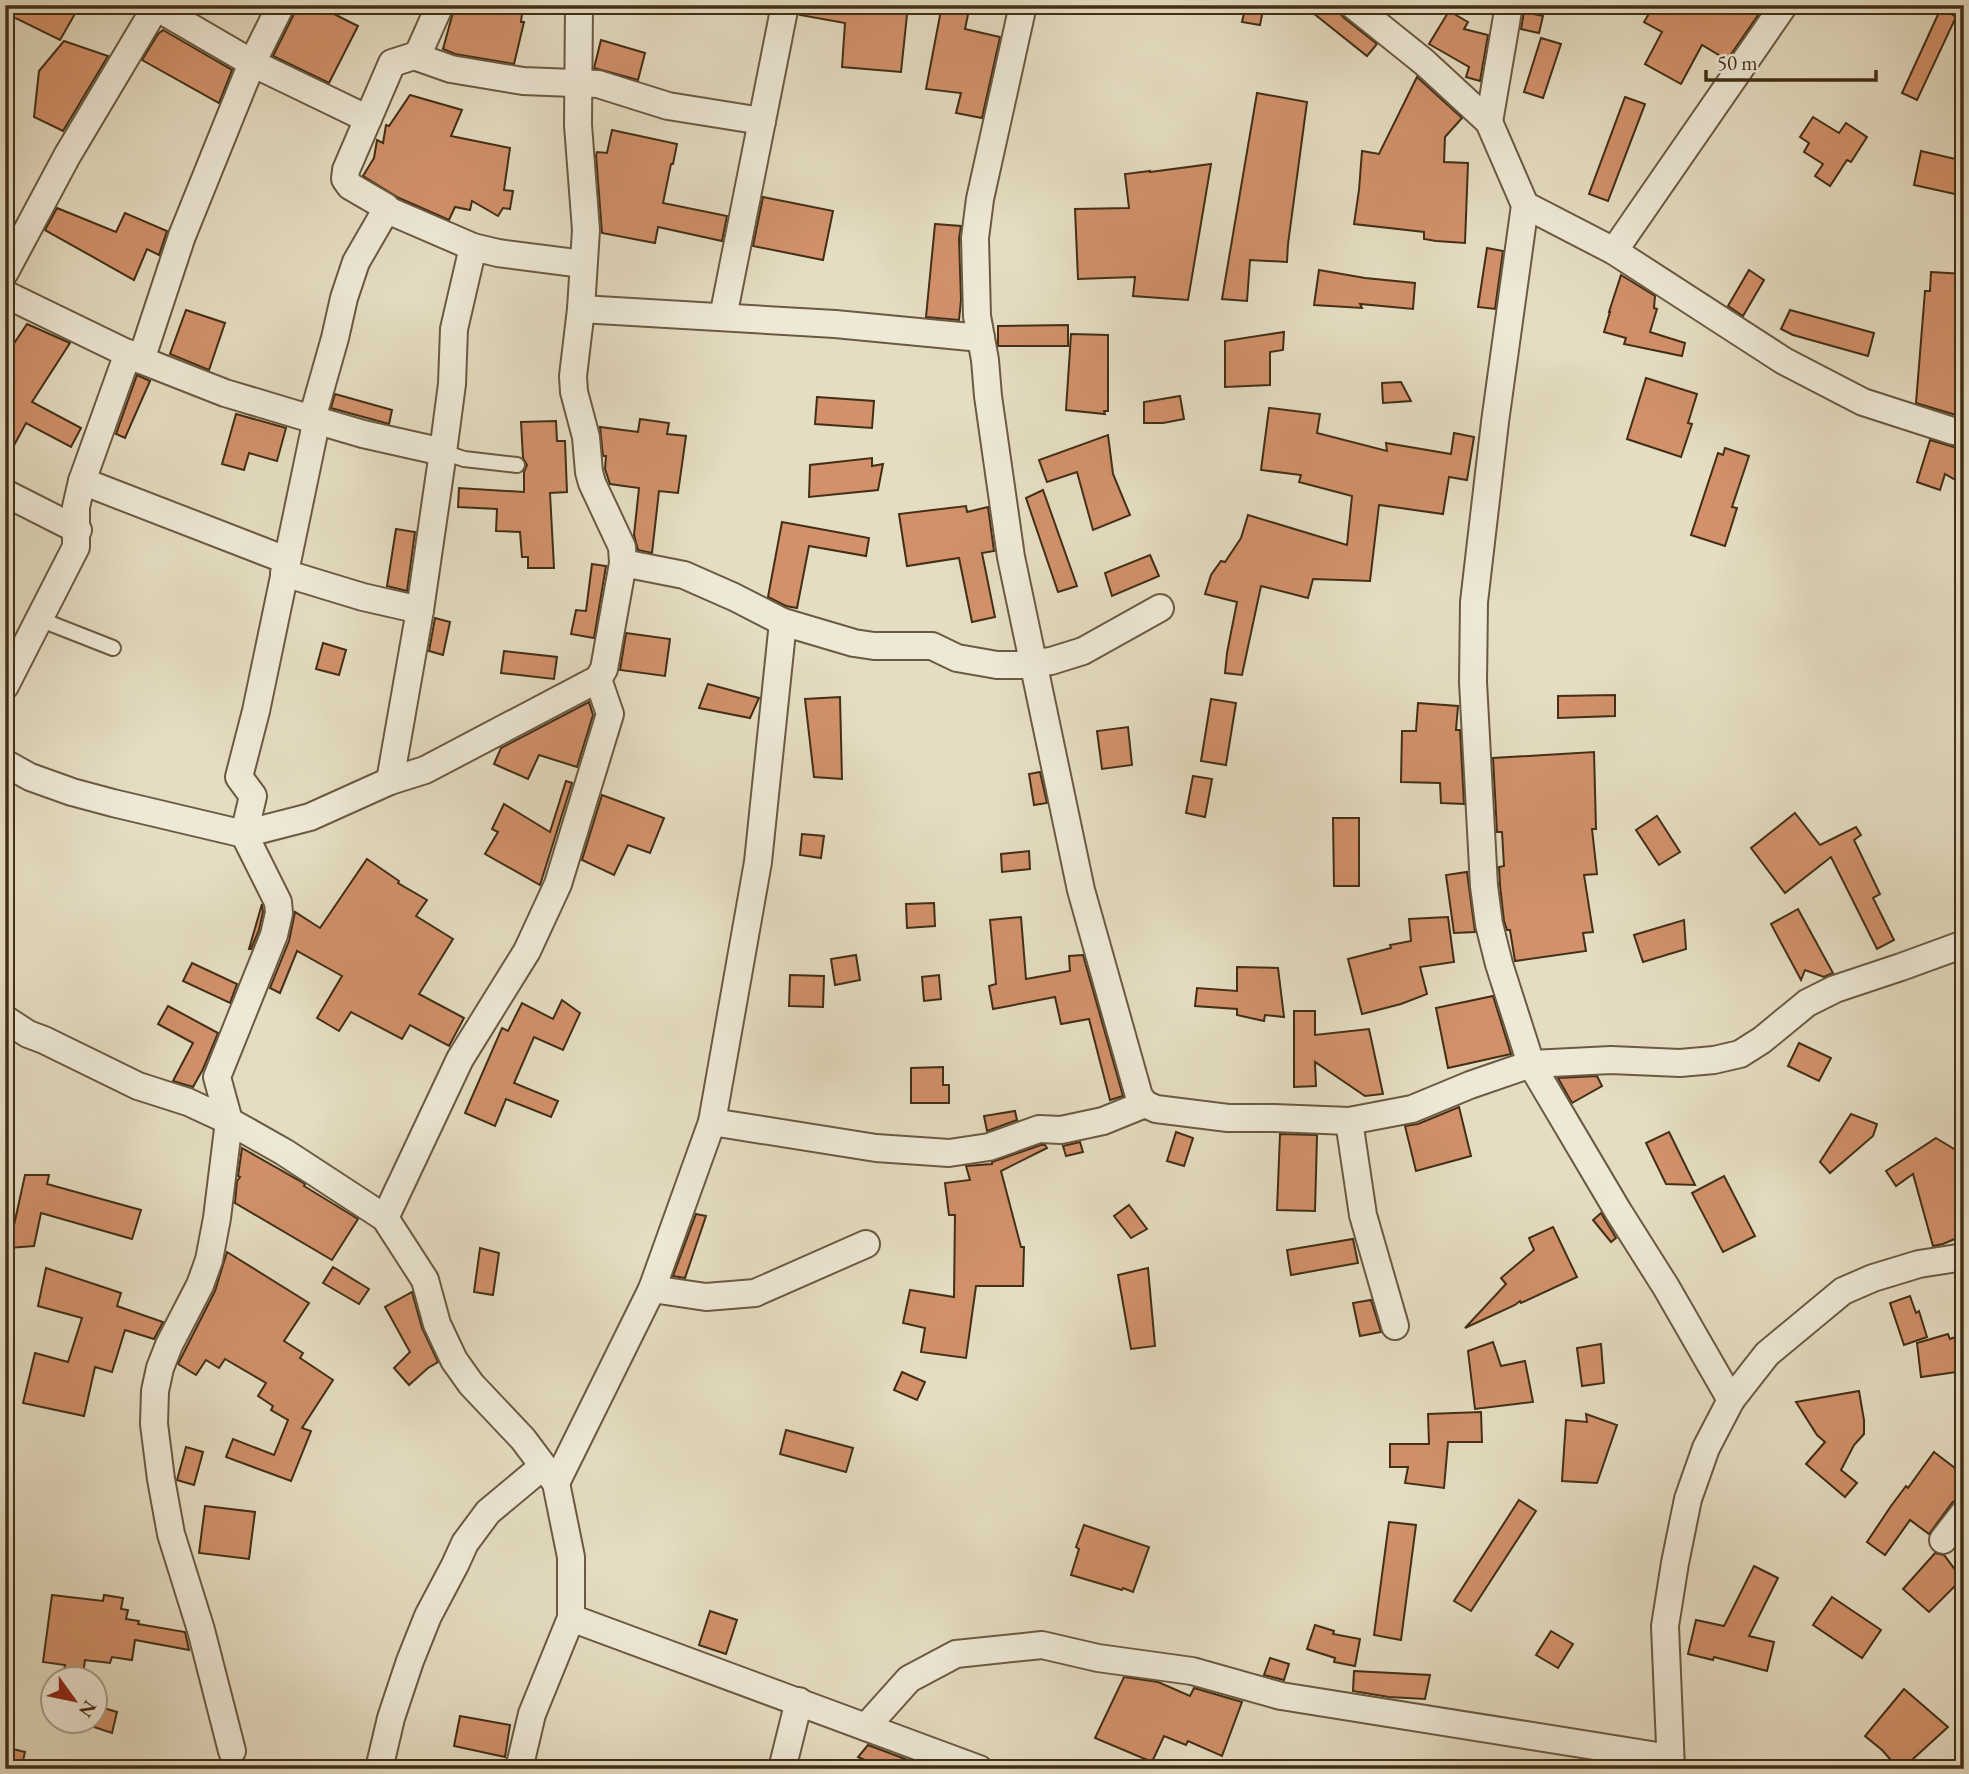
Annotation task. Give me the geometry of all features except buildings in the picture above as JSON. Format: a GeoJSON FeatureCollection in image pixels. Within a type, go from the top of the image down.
{"type":"FeatureCollection","features":[{"type":"Feature","properties":{"kind":"street"},"geometry":{"type":"LineString","coordinates":[[5,686],[12,659],[39,620],[76,547],[76,507],[82,481],[135,357],[252,63],[281,5]]}},
{"type":"Feature","properties":{"kind":"street"},"geometry":{"type":"LineString","coordinates":[[387,212],[386,207],[350,186],[345,179],[345,170],[392,63],[419,52],[440,5]]}},
{"type":"Feature","properties":{"kind":"street"},"geometry":{"type":"LineString","coordinates":[[5,763],[30,777],[72,792],[244,834],[310,817],[390,781],[425,770],[598,678],[604,669],[623,563],[622,548],[592,483],[586,437],[574,393],[573,376],[586,230],[577,83],[579,5]]}},
{"type":"Feature","properties":{"kind":"street"},"geometry":{"type":"LineString","coordinates":[[723,317],[785,5]]}},
{"type":"Feature","properties":{"kind":"street"},"geometry":{"type":"LineString","coordinates":[[1023,5],[978,212],[975,237],[977,316],[1011,557],[1081,890],[1139,1096],[1145,1104],[1156,1109],[1228,1118],[1349,1121],[1412,1109],[1531,1064],[1611,1060],[1681,1063],[1714,1060],[1740,1054],[1762,1040],[1807,1003],[1835,989],[1964,944]]}},
{"type":"Feature","properties":{"kind":"street"},"geometry":{"type":"LineString","coordinates":[[1353,5],[1424,62],[1489,122],[1525,205],[1495,422],[1474,602],[1473,682],[1484,886],[1489,924],[1531,1064],[1731,1400]]}},
{"type":"Feature","properties":{"kind":"street"},"geometry":{"type":"LineString","coordinates":[[1489,122],[1509,5]]}},
{"type":"Feature","properties":{"kind":"street"},"geometry":{"type":"LineString","coordinates":[[1614,251],[1784,5]]}},
{"type":"Feature","properties":{"kind":"street"},"geometry":{"type":"LineString","coordinates":[[5,272],[67,156],[157,6],[252,63],[368,119]]}},
{"type":"Feature","properties":{"kind":"street"},"geometry":{"type":"LineString","coordinates":[[414,56],[451,69],[523,81],[598,85],[668,106],[762,121]]}},
{"type":"Feature","properties":{"kind":"street"},"geometry":{"type":"LineString","coordinates":[[1525,205],[1614,251],[1784,361],[1863,402],[1952,431],[1964,432]]}},
{"type":"Feature","properties":{"kind":"street"},"geometry":{"type":"LineString","coordinates":[[387,212],[473,247],[498,253],[583,264]]}},
{"type":"Feature","properties":{"kind":"street"},"geometry":{"type":"LineString","coordinates":[[232,1751],[201,1630],[171,1534],[154,1424],[155,1391],[169,1345],[200,1285],[209,1260],[229,1121],[217,1077],[274,935],[279,913],[278,902],[244,834],[253,796],[239,777],[256,710],[315,428],[312,419],[356,262],[387,212]]}},
{"type":"Feature","properties":{"kind":"street"},"geometry":{"type":"LineString","coordinates":[[390,781],[420,610],[443,452],[452,384],[454,329],[473,247]]}},
{"type":"Feature","properties":{"kind":"street"},"geometry":{"type":"LineString","coordinates":[[5,294],[135,357],[225,393],[363,434],[443,452]]}},
{"type":"Feature","properties":{"kind":"street"},"geometry":{"type":"LineString","coordinates":[[581,309],[835,324],[981,338]]}},
{"type":"Feature","properties":{"kind":"street"},"geometry":{"type":"LineString","coordinates":[[82,481],[363,597],[420,610]]}},
{"type":"Feature","properties":{"kind":"street"},"geometry":{"type":"LineString","coordinates":[[5,493],[78,530]]}},
{"type":"Feature","properties":{"kind":"street"},"geometry":{"type":"LineString","coordinates":[[623,563],[684,575],[783,622],[854,643],[874,646],[932,646],[957,658],[997,665],[1051,661],[1083,650],[1160,608]]}},
{"type":"Feature","properties":{"kind":"street"},"geometry":{"type":"LineString","coordinates":[[379,1769],[391,1718],[410,1661],[428,1616],[465,1543],[488,1511],[549,1475],[652,1289],[712,1122],[758,862],[783,622]]}},
{"type":"Feature","properties":{"kind":"street"},"geometry":{"type":"LineString","coordinates":[[385,1218],[460,1059],[527,951],[558,884],[610,714],[598,678]]}},
{"type":"Feature","properties":{"kind":"street"},"geometry":{"type":"LineString","coordinates":[[5,1019],[28,1034],[138,1086],[188,1102],[229,1121],[285,1152],[385,1218],[425,1280],[437,1324],[454,1360],[471,1384],[523,1439],[549,1475],[571,1557],[571,1618],[532,1714],[519,1769]]}},
{"type":"Feature","properties":{"kind":"street"},"geometry":{"type":"LineString","coordinates":[[712,1122],[876,1148],[949,1153],[989,1147],[1039,1129],[1061,1130],[1103,1121],[1145,1104]]}},
{"type":"Feature","properties":{"kind":"street"},"geometry":{"type":"LineString","coordinates":[[1349,1121],[1363,1215],[1395,1326]]}},
{"type":"Feature","properties":{"kind":"street"},"geometry":{"type":"LineString","coordinates":[[652,1289],[706,1297],[755,1293],[866,1244]]}},
{"type":"Feature","properties":{"kind":"street"},"geometry":{"type":"LineString","coordinates":[[866,1727],[909,1679],[956,1654],[1042,1645],[1098,1658],[1192,1671],[1281,1696],[1670,1763],[1665,1626],[1675,1563],[1688,1499],[1706,1448],[1731,1400],[1767,1354],[1843,1291],[1873,1278],[1919,1264],[1964,1257]]}},
{"type":"Feature","properties":{"kind":"street"},"geometry":{"type":"LineString","coordinates":[[1943,1540],[1964,1513]]}},
{"type":"Feature","properties":{"kind":"street"},"geometry":{"type":"LineString","coordinates":[[571,1618],[979,1769]]}},
{"type":"Feature","properties":{"kind":"street"},"geometry":{"type":"LineString","coordinates":[[782,1769],[799,1701]]}},
{"type":"Feature","properties":{"kind":"lane"},"geometry":{"type":"LineString","coordinates":[[443,452],[464,459],[517,465]]}},
{"type":"Feature","properties":{"kind":"lane"},"geometry":{"type":"LineString","coordinates":[[39,620],[113,648]]}}]}
